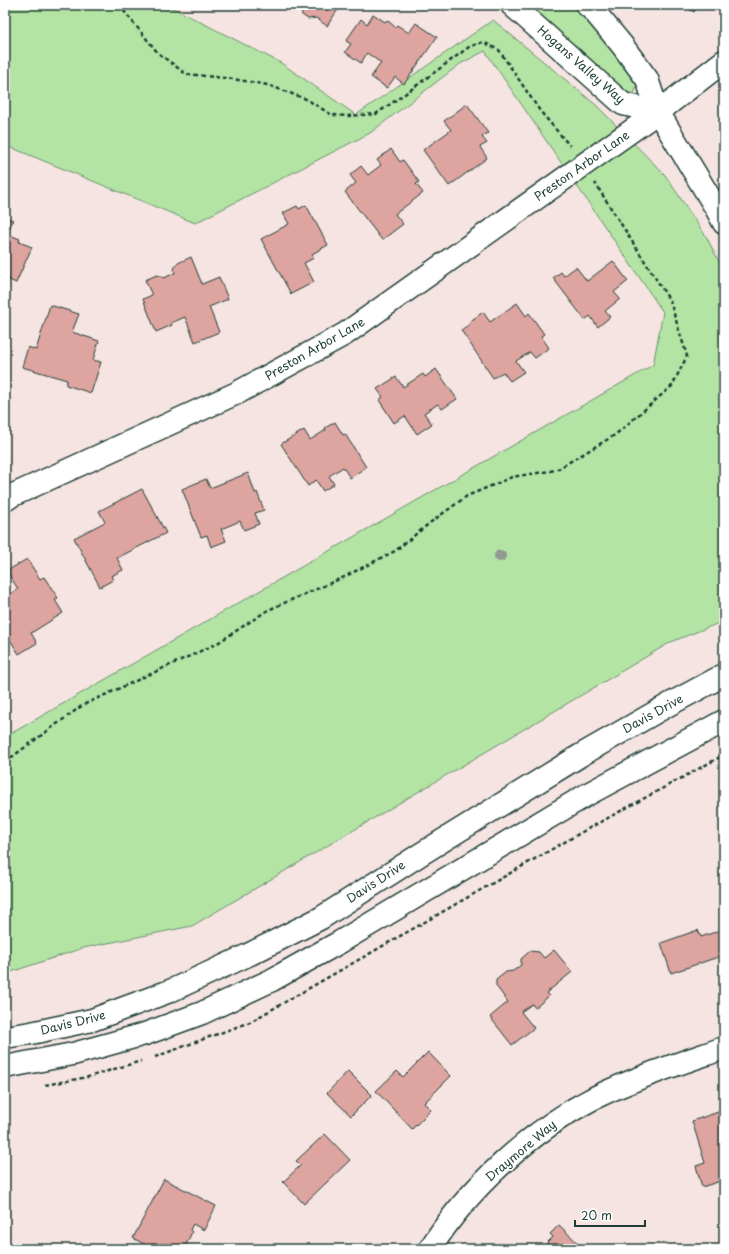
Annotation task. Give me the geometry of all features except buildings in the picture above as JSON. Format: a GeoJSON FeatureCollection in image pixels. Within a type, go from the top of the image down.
{"type":"FeatureCollection","features":[{"type":"Feature","properties":{"kind":"street","name":"Hogans Valley Way"},"geometry":{"type":"LineString","coordinates":[[512,5],[623,104],[658,112]]}},
{"type":"Feature","properties":{"kind":"street"},"geometry":{"type":"LineString","coordinates":[[587,5],[593,10],[622,45],[647,79],[658,112],[724,223]]}},
{"type":"Feature","properties":{"kind":"street","name":"Preston Arbor Lane"},"geometry":{"type":"LineString","coordinates":[[7,495],[238,393],[345,334],[658,112],[724,61]]}},
{"type":"Feature","properties":{"kind":"street","name":"Davis Drive"},"geometry":{"type":"LineString","coordinates":[[5,1037],[92,1020],[170,991],[250,954],[321,918],[581,755],[724,675]]}},
{"type":"Feature","properties":{"kind":"street"},"geometry":{"type":"LineString","coordinates":[[5,1067],[73,1054],[144,1034],[202,1013],[272,980],[340,942],[588,794],[724,721]]}},
{"type":"Feature","properties":{"kind":"street","name":"Draymore Way"},"geometry":{"type":"LineString","coordinates":[[430,1249],[459,1208],[481,1184],[537,1134],[596,1098],[653,1073],[724,1048]]}},
{"type":"Feature","properties":{"kind":"path"},"geometry":{"type":"LineString","coordinates":[[5,762],[83,706],[216,644],[268,610],[342,578],[396,551],[431,522],[467,496],[512,477],[556,470],[614,435],[672,386],[687,356],[670,301],[574,150],[540,110],[500,50],[483,42],[468,47],[376,114],[348,116],[332,115],[306,99],[268,85],[233,79],[186,74],[158,53],[119,5]]}},
{"type":"Feature","properties":{"kind":"green space"},"geometry":{"type":"Polygon","coordinates":[[[5,5],[167,5],[281,63],[356,115],[493,20],[596,105],[665,175],[707,238],[724,272],[724,621],[671,642],[192,926],[83,948],[5,974],[5,737],[653,365],[663,312],[485,51],[460,64],[370,133],[195,223],[5,145],[5,5]]]}},
{"type":"Feature","properties":{"kind":"green space"},"geometry":{"type":"Polygon","coordinates":[[[525,5],[572,5],[630,70],[637,86],[634,94],[629,96],[619,89],[582,52],[525,5]]]}}]}
